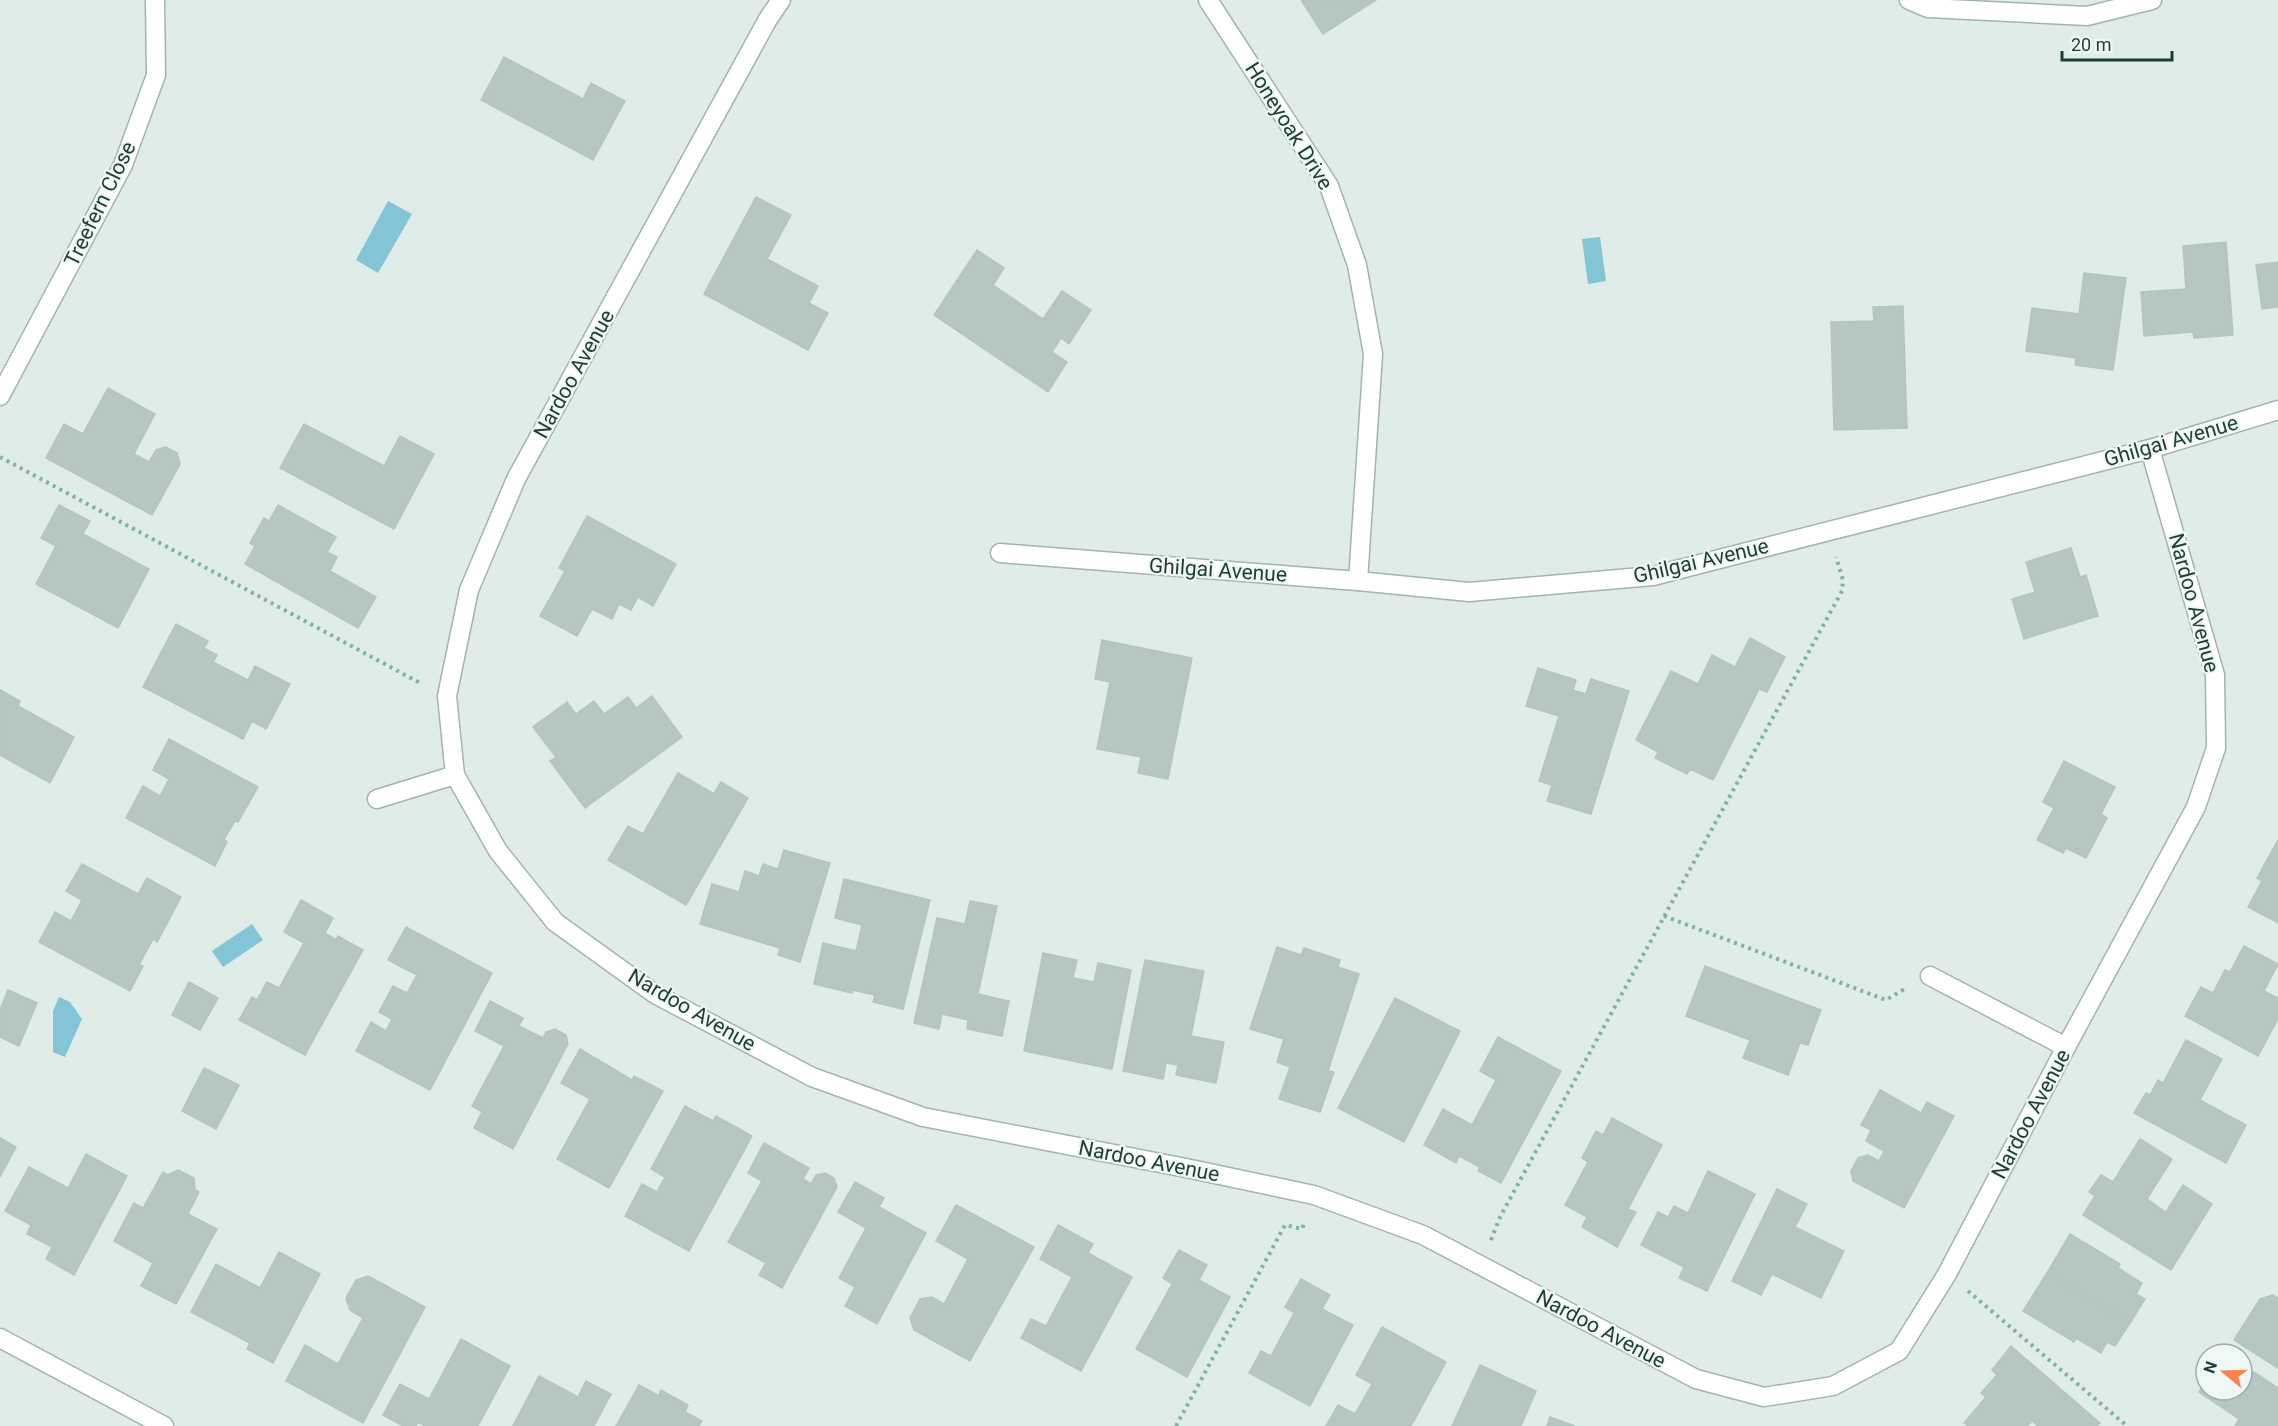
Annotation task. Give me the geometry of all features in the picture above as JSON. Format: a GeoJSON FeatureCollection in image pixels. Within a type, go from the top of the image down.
{"type":"FeatureCollection","features":[{"type":"Feature","properties":{"kind":"street","name":"Treefern Close"},"geometry":{"type":"LineString","coordinates":[[0,396],[123,165],[156,75],[155,0]]}},
{"type":"Feature","properties":{"kind":"street","name":"Nardoo Avenue"},"geometry":{"type":"LineString","coordinates":[[781,0],[762,30],[516,479],[469,590],[447,696],[456,775],[498,851],[555,922],[655,994],[812,1077],[923,1117],[1314,1195],[1422,1235],[1696,1379],[1764,1397],[1833,1386],[1899,1351],[1947,1274],[2196,807],[2216,748],[2216,675],[2150,449]]}},
{"type":"Feature","properties":{"kind":"street","name":"Honeyoak Drive"},"geometry":{"type":"LineString","coordinates":[[1208,0],[1329,186],[1357,265],[1373,354],[1358,581]]}},
{"type":"Feature","properties":{"kind":"street"},"geometry":{"type":"LineString","coordinates":[[1909,0],[1928,8],[2087,16],[2152,0]]}},
{"type":"Feature","properties":{"kind":"street","name":"Ghilgai Avenue"},"geometry":{"type":"LineString","coordinates":[[1000,553],[1469,592],[1653,576],[2150,449],[2278,410]]}},
{"type":"Feature","properties":{"kind":"street"},"geometry":{"type":"LineString","coordinates":[[377,799],[456,775]]}},
{"type":"Feature","properties":{"kind":"street"},"geometry":{"type":"LineString","coordinates":[[1930,976],[2066,1047]]}},
{"type":"Feature","properties":{"kind":"street"},"geometry":{"type":"LineString","coordinates":[[0,1338],[164,1426]]}},
{"type":"Feature","properties":{"kind":"path"},"geometry":{"type":"LineString","coordinates":[[0,457],[400,674],[447,696]]}},
{"type":"Feature","properties":{"kind":"path"},"geometry":{"type":"LineString","coordinates":[[1480,1265],[1500,1217],[1842,591],[1844,580],[1827,531]]}},
{"type":"Feature","properties":{"kind":"path"},"geometry":{"type":"LineString","coordinates":[[1664,916],[1886,1000],[1930,976]]}},
{"type":"Feature","properties":{"kind":"path"},"geometry":{"type":"LineString","coordinates":[[1176,1426],[1285,1225],[1302,1229],[1314,1195]]}},
{"type":"Feature","properties":{"kind":"path"},"geometry":{"type":"LineString","coordinates":[[1947,1274],[2127,1426]]}},
{"type":"Feature","properties":{"kind":"water"},"geometry":{"type":"Polygon","coordinates":[[[388,201],[412,214],[378,273],[356,260],[388,201]]]}},
{"type":"Feature","properties":{"kind":"water"},"geometry":{"type":"Polygon","coordinates":[[[1600,237],[1606,281],[1588,284],[1582,239],[1600,237]]]}},
{"type":"Feature","properties":{"kind":"water"},"geometry":{"type":"Polygon","coordinates":[[[252,924],[263,940],[223,967],[212,951],[252,924]]]}},
{"type":"Feature","properties":{"kind":"water"},"geometry":{"type":"Polygon","coordinates":[[[59,997],[70,1002],[82,1019],[65,1057],[53,1052],[53,1011],[59,997]]]}},
{"type":"Feature","properties":{"kind":"building"},"geometry":{"type":"Polygon","coordinates":[[[1301,0],[1376,0],[1323,34],[1301,0]]]}},
{"type":"Feature","properties":{"kind":"building"},"geometry":{"type":"Polygon","coordinates":[[[504,57],[583,99],[591,83],[625,101],[593,160],[481,100],[504,57]]]}},
{"type":"Feature","properties":{"kind":"building"},"geometry":{"type":"Polygon","coordinates":[[[756,197],[791,215],[767,259],[818,286],[809,303],[828,313],[808,350],[704,294],[756,197]]]}},
{"type":"Feature","properties":{"kind":"building"},"geometry":{"type":"Polygon","coordinates":[[[2226,242],[2233,335],[2194,338],[2193,332],[2144,336],[2141,292],[2186,289],[2183,246],[2226,242]]]}},
{"type":"Feature","properties":{"kind":"building"},"geometry":{"type":"Polygon","coordinates":[[[977,250],[1004,268],[993,285],[1043,319],[1062,291],[1091,310],[1069,344],[1061,338],[1052,352],[1067,362],[1048,392],[934,315],[977,250]]]}},
{"type":"Feature","properties":{"kind":"building"},"geometry":{"type":"Polygon","coordinates":[[[2278,262],[2278,307],[2262,309],[2256,265],[2278,262]]]}},
{"type":"Feature","properties":{"kind":"building"},"geometry":{"type":"Polygon","coordinates":[[[2084,273],[2126,278],[2113,370],[2075,365],[2076,358],[2026,351],[2032,308],[2079,314],[2084,273]]]}},
{"type":"Feature","properties":{"kind":"building"},"geometry":{"type":"Polygon","coordinates":[[[1903,306],[1907,428],[1834,430],[1831,322],[1874,321],[1873,307],[1903,306]]]}},
{"type":"Feature","properties":{"kind":"building"},"geometry":{"type":"Polygon","coordinates":[[[108,388],[155,414],[134,454],[149,462],[156,450],[166,447],[177,453],[180,464],[152,515],[46,458],[64,424],[83,434],[108,388]]]}},
{"type":"Feature","properties":{"kind":"building"},"geometry":{"type":"Polygon","coordinates":[[[304,424],[384,466],[400,436],[434,454],[394,529],[280,468],[304,424]]]}},
{"type":"Feature","properties":{"kind":"building"},"geometry":{"type":"Polygon","coordinates":[[[59,505],[90,521],[83,534],[149,569],[118,628],[36,584],[56,546],[41,538],[59,505]]]}},
{"type":"Feature","properties":{"kind":"building"},"geometry":{"type":"Polygon","coordinates":[[[278,505],[336,537],[327,552],[337,557],[330,571],[376,597],[358,628],[245,564],[255,546],[250,543],[264,518],[269,521],[278,505]]]}},
{"type":"Feature","properties":{"kind":"building"},"geometry":{"type":"Polygon","coordinates":[[[587,516],[676,564],[653,606],[638,597],[631,610],[619,604],[612,619],[592,609],[577,636],[540,616],[565,571],[559,568],[587,516]]]}},
{"type":"Feature","properties":{"kind":"building"},"geometry":{"type":"Polygon","coordinates":[[[2071,548],[2080,577],[2086,575],[2098,616],[2024,639],[2012,599],[2035,592],[2026,562],[2071,548]]]}},
{"type":"Feature","properties":{"kind":"building"},"geometry":{"type":"Polygon","coordinates":[[[176,624],[208,641],[204,648],[217,655],[213,662],[248,680],[255,666],[290,684],[266,729],[252,721],[243,739],[143,687],[176,624]]]}},
{"type":"Feature","properties":{"kind":"building"},"geometry":{"type":"Polygon","coordinates":[[[1750,638],[1785,657],[1767,692],[1759,689],[1713,780],[1690,769],[1687,774],[1655,758],[1658,752],[1636,740],[1671,671],[1698,684],[1712,655],[1735,667],[1750,638]]]}},
{"type":"Feature","properties":{"kind":"building"},"geometry":{"type":"Polygon","coordinates":[[[1102,640],[1192,658],[1168,779],[1138,773],[1141,757],[1097,749],[1110,682],[1095,679],[1102,640]]]}},
{"type":"Feature","properties":{"kind":"building"},"geometry":{"type":"Polygon","coordinates":[[[1538,668],[1576,680],[1573,690],[1586,694],[1591,679],[1629,691],[1591,814],[1547,801],[1552,785],[1539,781],[1559,716],[1526,706],[1538,668]]]}},
{"type":"Feature","properties":{"kind":"building"},"geometry":{"type":"Polygon","coordinates":[[[0,690],[20,701],[18,706],[74,737],[50,783],[0,755],[0,690]]]}},
{"type":"Feature","properties":{"kind":"building"},"geometry":{"type":"Polygon","coordinates":[[[652,696],[682,737],[585,808],[550,761],[556,757],[533,727],[567,702],[576,714],[594,701],[604,714],[628,697],[636,708],[652,696]]]}},
{"type":"Feature","properties":{"kind":"building"},"geometry":{"type":"Polygon","coordinates":[[[169,739],[258,787],[238,822],[235,821],[224,839],[227,842],[215,866],[126,818],[143,786],[160,796],[169,779],[153,770],[169,739]]]}},
{"type":"Feature","properties":{"kind":"building"},"geometry":{"type":"Polygon","coordinates":[[[2064,761],[2115,787],[2101,814],[2107,818],[2086,858],[2066,848],[2063,853],[2037,840],[2054,808],[2043,802],[2064,761]]]}},
{"type":"Feature","properties":{"kind":"building"},"geometry":{"type":"Polygon","coordinates":[[[678,773],[714,794],[721,782],[748,798],[686,905],[608,860],[628,826],[643,834],[678,773]]]}},
{"type":"Feature","properties":{"kind":"building"},"geometry":{"type":"Polygon","coordinates":[[[2278,840],[2278,923],[2248,907],[2262,881],[2257,878],[2278,840]]]}},
{"type":"Feature","properties":{"kind":"building"},"geometry":{"type":"Polygon","coordinates":[[[784,850],[830,863],[800,962],[778,955],[780,948],[700,924],[712,884],[739,892],[745,871],[759,876],[763,864],[778,869],[784,850]]]}},
{"type":"Feature","properties":{"kind":"building"},"geometry":{"type":"Polygon","coordinates":[[[82,864],[138,894],[147,878],[181,897],[157,942],[153,939],[139,965],[143,966],[130,991],[39,942],[55,912],[71,921],[82,900],[66,891],[82,864]]]}},
{"type":"Feature","properties":{"kind":"building"},"geometry":{"type":"Polygon","coordinates":[[[844,879],[930,900],[903,1009],[873,1002],[875,995],[853,990],[852,993],[814,984],[823,943],[856,951],[862,925],[835,918],[844,879]]]}},
{"type":"Feature","properties":{"kind":"building"},"geometry":{"type":"Polygon","coordinates":[[[301,900],[333,918],[325,933],[336,940],[338,936],[363,950],[305,1055],[239,1020],[252,997],[257,1000],[267,982],[279,988],[304,943],[284,932],[301,900]]]}},
{"type":"Feature","properties":{"kind":"building"},"geometry":{"type":"Polygon","coordinates":[[[970,901],[997,906],[978,994],[1009,1001],[1002,1036],[967,1029],[968,1020],[942,1014],[939,1029],[914,1023],[937,918],[965,924],[970,901]]]}},
{"type":"Feature","properties":{"kind":"building"},"geometry":{"type":"Polygon","coordinates":[[[406,927],[492,973],[430,1090],[356,1051],[371,1022],[386,1031],[392,1019],[379,1012],[393,986],[407,993],[417,975],[388,960],[406,927]]]}},
{"type":"Feature","properties":{"kind":"building"},"geometry":{"type":"Polygon","coordinates":[[[2244,946],[2278,964],[2264,991],[2278,998],[2278,1019],[2258,1056],[2185,1016],[2201,987],[2213,993],[2225,970],[2230,972],[2244,946]]]}},
{"type":"Feature","properties":{"kind":"building"},"geometry":{"type":"Polygon","coordinates":[[[1277,947],[1301,955],[1304,948],[1340,960],[1338,967],[1359,974],[1328,1071],[1334,1072],[1320,1112],[1279,1099],[1290,1067],[1277,1062],[1284,1039],[1250,1029],[1277,947]]]}},
{"type":"Feature","properties":{"kind":"building"},"geometry":{"type":"Polygon","coordinates":[[[1043,953],[1077,960],[1073,978],[1094,982],[1098,963],[1131,970],[1112,1069],[1024,1051],[1043,953]]]}},
{"type":"Feature","properties":{"kind":"building"},"geometry":{"type":"Polygon","coordinates":[[[1145,960],[1204,971],[1191,1036],[1224,1042],[1216,1083],[1176,1075],[1178,1065],[1166,1063],[1163,1079],[1123,1071],[1145,960]]]}},
{"type":"Feature","properties":{"kind":"building"},"geometry":{"type":"Polygon","coordinates":[[[1705,966],[1821,1010],[1808,1045],[1800,1043],[1788,1075],[1743,1058],[1750,1040],[1686,1016],[1705,966]]]}},
{"type":"Feature","properties":{"kind":"building"},"geometry":{"type":"Polygon","coordinates":[[[189,982],[218,998],[200,1030],[172,1015],[189,982]]]}},
{"type":"Feature","properties":{"kind":"building"},"geometry":{"type":"Polygon","coordinates":[[[8,990],[37,1003],[19,1046],[0,1037],[0,1010],[8,990]]]}},
{"type":"Feature","properties":{"kind":"building"},"geometry":{"type":"Polygon","coordinates":[[[1395,998],[1460,1031],[1404,1142],[1338,1108],[1395,998]]]}},
{"type":"Feature","properties":{"kind":"building"},"geometry":{"type":"Polygon","coordinates":[[[490,1001],[523,1018],[519,1026],[543,1038],[546,1032],[555,1029],[566,1035],[568,1044],[513,1149],[474,1128],[482,1112],[472,1106],[504,1046],[475,1031],[490,1001]]]}},
{"type":"Feature","properties":{"kind":"building"},"geometry":{"type":"Polygon","coordinates":[[[1498,1037],[1561,1071],[1501,1183],[1478,1171],[1480,1167],[1459,1156],[1456,1163],[1424,1145],[1443,1109],[1472,1125],[1496,1080],[1480,1071],[1498,1037]]]}},
{"type":"Feature","properties":{"kind":"building"},"geometry":{"type":"Polygon","coordinates":[[[2186,1040],[2222,1059],[2200,1100],[2246,1125],[2226,1163],[2134,1113],[2146,1093],[2150,1095],[2158,1080],[2163,1083],[2186,1040]]]}},
{"type":"Feature","properties":{"kind":"building"},"geometry":{"type":"Polygon","coordinates":[[[580,1049],[632,1080],[634,1076],[663,1091],[609,1188],[557,1159],[590,1099],[561,1083],[580,1049]]]}},
{"type":"Feature","properties":{"kind":"building"},"geometry":{"type":"Polygon","coordinates":[[[204,1068],[239,1085],[216,1129],[182,1111],[204,1068]]]}},
{"type":"Feature","properties":{"kind":"building"},"geometry":{"type":"Polygon","coordinates":[[[1880,1090],[1921,1113],[1927,1102],[1954,1116],[1904,1208],[1853,1181],[1851,1171],[1858,1158],[1868,1155],[1879,1161],[1884,1151],[1866,1141],[1871,1130],[1861,1125],[1880,1090]]]}},
{"type":"Feature","properties":{"kind":"building"},"geometry":{"type":"Polygon","coordinates":[[[685,1106],[713,1121],[716,1116],[752,1136],[689,1251],[625,1216],[642,1184],[657,1192],[665,1177],[651,1169],[685,1106]]]}},
{"type":"Feature","properties":{"kind":"building"},"geometry":{"type":"Polygon","coordinates":[[[1612,1118],[1662,1145],[1628,1209],[1636,1212],[1617,1247],[1582,1227],[1587,1217],[1565,1205],[1588,1162],[1582,1158],[1596,1131],[1603,1135],[1612,1118]]]}},
{"type":"Feature","properties":{"kind":"building"},"geometry":{"type":"Polygon","coordinates":[[[0,1138],[16,1147],[0,1177],[0,1138]]]}},
{"type":"Feature","properties":{"kind":"building"},"geometry":{"type":"Polygon","coordinates":[[[2140,1139],[2172,1159],[2147,1199],[2166,1212],[2183,1185],[2212,1204],[2171,1270],[2083,1215],[2095,1196],[2089,1192],[2101,1175],[2113,1182],[2140,1139]]]}},
{"type":"Feature","properties":{"kind":"building"},"geometry":{"type":"Polygon","coordinates":[[[764,1143],[809,1168],[803,1179],[811,1184],[816,1175],[825,1173],[834,1178],[837,1187],[782,1288],[759,1275],[766,1263],[728,1242],[762,1181],[748,1173],[764,1143]]]}},
{"type":"Feature","properties":{"kind":"building"},"geometry":{"type":"Polygon","coordinates":[[[86,1154],[127,1176],[74,1275],[46,1259],[52,1247],[27,1234],[31,1225],[5,1211],[29,1167],[68,1188],[86,1154]]]}},
{"type":"Feature","properties":{"kind":"building"},"geometry":{"type":"Polygon","coordinates":[[[178,1170],[194,1178],[195,1189],[199,1192],[188,1214],[217,1229],[176,1304],[141,1286],[153,1263],[114,1241],[134,1203],[143,1208],[163,1172],[168,1175],[178,1170]]]}},
{"type":"Feature","properties":{"kind":"building"},"geometry":{"type":"Polygon","coordinates":[[[1708,1171],[1755,1194],[1707,1291],[1679,1278],[1684,1267],[1641,1245],[1658,1212],[1668,1217],[1674,1206],[1688,1213],[1708,1171]]]}},
{"type":"Feature","properties":{"kind":"building"},"geometry":{"type":"Polygon","coordinates":[[[855,1182],[884,1198],[879,1207],[926,1233],[877,1324],[845,1306],[855,1287],[839,1278],[866,1228],[838,1212],[855,1182]]]}},
{"type":"Feature","properties":{"kind":"building"},"geometry":{"type":"Polygon","coordinates":[[[1777,1189],[1807,1204],[1795,1227],[1844,1251],[1821,1298],[1772,1274],[1761,1295],[1732,1281],[1777,1189]]]}},
{"type":"Feature","properties":{"kind":"building"},"geometry":{"type":"Polygon","coordinates":[[[956,1205],[1034,1247],[970,1361],[914,1330],[910,1318],[920,1299],[932,1297],[944,1304],[968,1259],[936,1241],[956,1205]]]}},
{"type":"Feature","properties":{"kind":"building"},"geometry":{"type":"Polygon","coordinates":[[[1058,1225],[1093,1244],[1088,1253],[1132,1277],[1081,1371],[1021,1338],[1031,1319],[1046,1326],[1072,1277],[1040,1259],[1058,1225]]]}},
{"type":"Feature","properties":{"kind":"building"},"geometry":{"type":"Polygon","coordinates":[[[2070,1234],[2120,1264],[2118,1268],[2142,1283],[2136,1294],[2145,1299],[2130,1323],[2047,1273],[2070,1234]]]}},
{"type":"Feature","properties":{"kind":"building"},"geometry":{"type":"Polygon","coordinates":[[[1179,1250],[1207,1265],[1199,1280],[1230,1297],[1187,1377],[1136,1349],[1172,1284],[1163,1278],[1179,1250]]]}},
{"type":"Feature","properties":{"kind":"building"},"geometry":{"type":"Polygon","coordinates":[[[279,1252],[320,1274],[273,1363],[247,1349],[250,1343],[191,1312],[216,1264],[260,1288],[279,1252]]]}},
{"type":"Feature","properties":{"kind":"building"},"geometry":{"type":"Polygon","coordinates":[[[2047,1273],[2130,1323],[2115,1346],[2107,1342],[2101,1353],[2076,1338],[2074,1342],[2023,1311],[2047,1273]]]}},
{"type":"Feature","properties":{"kind":"building"},"geometry":{"type":"Polygon","coordinates":[[[368,1276],[425,1307],[363,1423],[286,1381],[305,1345],[338,1364],[363,1318],[350,1310],[346,1298],[356,1280],[368,1276]]]}},
{"type":"Feature","properties":{"kind":"building"},"geometry":{"type":"Polygon","coordinates":[[[1301,1279],[1330,1295],[1322,1309],[1353,1325],[1310,1406],[1249,1373],[1261,1351],[1271,1356],[1294,1313],[1285,1307],[1301,1279]]]}},
{"type":"Feature","properties":{"kind":"building"},"geometry":{"type":"Polygon","coordinates":[[[2273,1295],[2278,1298],[2278,1368],[2254,1353],[2254,1342],[2234,1340],[2260,1299],[2273,1295]]]}},
{"type":"Feature","properties":{"kind":"building"},"geometry":{"type":"Polygon","coordinates":[[[1382,1327],[1446,1362],[1411,1426],[1326,1426],[1338,1405],[1355,1414],[1372,1384],[1356,1375],[1382,1327]]]}},
{"type":"Feature","properties":{"kind":"building"},"geometry":{"type":"Polygon","coordinates":[[[461,1339],[510,1366],[478,1426],[425,1426],[418,1422],[416,1426],[403,1426],[383,1415],[400,1384],[429,1399],[461,1339]]]}},
{"type":"Feature","properties":{"kind":"building"},"geometry":{"type":"Polygon","coordinates":[[[2011,1346],[2100,1423],[2097,1426],[2038,1426],[2032,1421],[2028,1426],[1968,1426],[1964,1423],[1986,1397],[1981,1393],[1997,1375],[1992,1370],[2011,1346]]]}},
{"type":"Feature","properties":{"kind":"building"},"geometry":{"type":"Polygon","coordinates":[[[1480,1365],[1536,1391],[1521,1426],[1452,1426],[1480,1365]]]}},
{"type":"Feature","properties":{"kind":"building"},"geometry":{"type":"Polygon","coordinates":[[[2254,1372],[2278,1388],[2278,1426],[2235,1426],[2239,1419],[2214,1402],[2254,1402],[2254,1372]]]}},
{"type":"Feature","properties":{"kind":"building"},"geometry":{"type":"Polygon","coordinates":[[[539,1376],[578,1397],[586,1381],[611,1394],[594,1426],[513,1426],[539,1376]]]}},
{"type":"Feature","properties":{"kind":"building"},"geometry":{"type":"Polygon","coordinates":[[[639,1385],[659,1396],[661,1390],[688,1405],[685,1412],[702,1421],[699,1426],[616,1426],[639,1385]]]}},
{"type":"Feature","properties":{"kind":"building"},"geometry":{"type":"Polygon","coordinates":[[[1550,1417],[1575,1426],[1547,1426],[1550,1417]]]}}]}
